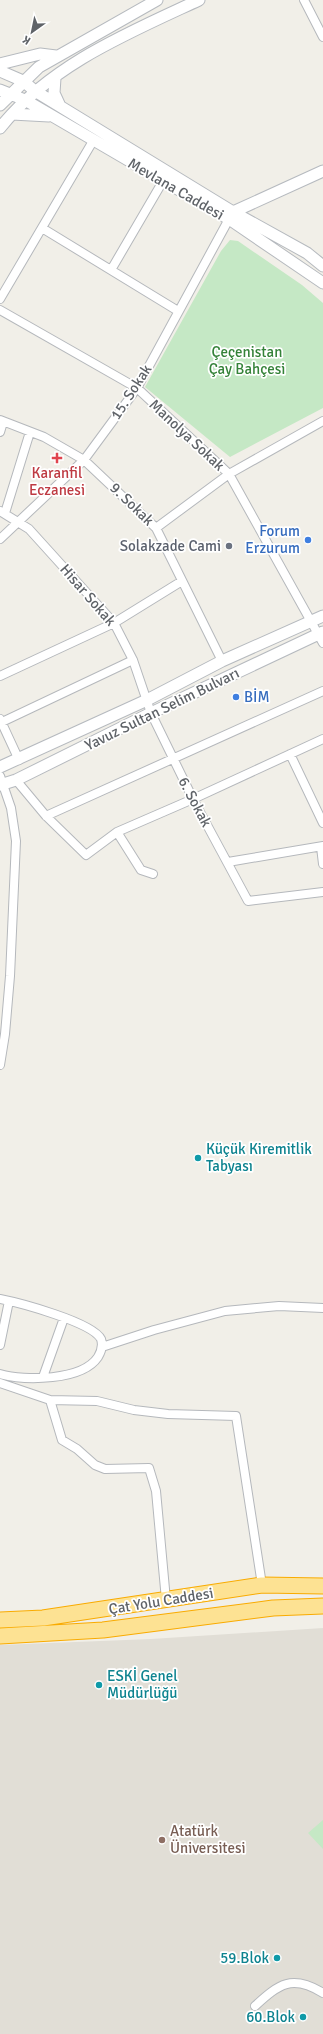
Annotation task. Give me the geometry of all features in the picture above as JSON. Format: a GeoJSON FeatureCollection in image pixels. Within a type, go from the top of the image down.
{"type":"FeatureCollection","features":[{"type":"Feature","properties":{"kind":"highway","name":"Çat Yolu Caddesi"},"geometry":{"type":"LineString","coordinates":[[0,1620],[43,1618],[262,1585],[323,1586]]}},
{"type":"Feature","properties":{"kind":"highway","name":"Çat Yolu Caddesi"},"geometry":{"type":"LineString","coordinates":[[0,1636],[103,1630],[272,1608],[323,1606]]}},
{"type":"Feature","properties":{"kind":"main road"},"geometry":{"type":"LineString","coordinates":[[0,105],[5,91],[23,81],[39,67],[56,56],[158,0]]}},
{"type":"Feature","properties":{"kind":"main road"},"geometry":{"type":"LineString","coordinates":[[0,128],[35,91],[78,61],[121,36],[199,0]]}},
{"type":"Feature","properties":{"kind":"main road"},"geometry":{"type":"LineString","coordinates":[[0,64],[40,54],[56,56]]}},
{"type":"Feature","properties":{"kind":"main road","name":"Mevlana Caddesi"},"geometry":{"type":"LineString","coordinates":[[0,71],[23,81],[35,91],[231,215],[323,283]]}},
{"type":"Feature","properties":{"kind":"main road"},"geometry":{"type":"LineString","coordinates":[[55,78],[54,93],[60,106]]}},
{"type":"Feature","properties":{"kind":"main road","name":"Mevlana Caddesi"},"geometry":{"type":"LineString","coordinates":[[5,91],[25,100],[163,181],[307,253],[323,266]]}},
{"type":"Feature","properties":{"kind":"main road"},"geometry":{"type":"LineString","coordinates":[[12,114],[52,117]]}},
{"type":"Feature","properties":{"kind":"main road"},"geometry":{"type":"LineString","coordinates":[[231,215],[323,171]]}},
{"type":"Feature","properties":{"kind":"main road","name":"Yavuz Sultan Selim Bulvarı"},"geometry":{"type":"LineString","coordinates":[[0,767],[19,760],[147,700],[222,661],[323,616]]}},
{"type":"Feature","properties":{"kind":"main road","name":"Yavuz Sultan Selim Bulvarı"},"geometry":{"type":"LineString","coordinates":[[1,782],[16,780],[151,713],[321,636]]}},
{"type":"Feature","properties":{"kind":"street"},"geometry":{"type":"LineString","coordinates":[[304,0],[323,37]]}},
{"type":"Feature","properties":{"kind":"street"},"geometry":{"type":"LineString","coordinates":[[0,298],[93,141]]}},
{"type":"Feature","properties":{"kind":"street"},"geometry":{"type":"LineString","coordinates":[[111,270],[163,181]]}},
{"type":"Feature","properties":{"kind":"street","name":"15. Sokak"},"geometry":{"type":"LineString","coordinates":[[0,539],[84,460],[137,388],[231,215]]}},
{"type":"Feature","properties":{"kind":"street"},"geometry":{"type":"LineString","coordinates":[[42,228],[178,311]]}},
{"type":"Feature","properties":{"kind":"street","name":"Manolya Sokak"},"geometry":{"type":"LineString","coordinates":[[0,310],[137,388],[229,474],[310,621],[321,636]]}},
{"type":"Feature","properties":{"kind":"street"},"geometry":{"type":"LineString","coordinates":[[0,432],[1,421]]}},
{"type":"Feature","properties":{"kind":"street","name":"9. Sokak"},"geometry":{"type":"LineString","coordinates":[[1,421],[44,437],[84,460],[156,528],[222,661]]}},
{"type":"Feature","properties":{"kind":"street"},"geometry":{"type":"LineString","coordinates":[[156,528],[229,474],[323,421]]}},
{"type":"Feature","properties":{"kind":"street"},"geometry":{"type":"LineString","coordinates":[[2,512],[30,432]]}},
{"type":"Feature","properties":{"kind":"street","name":"Hisar Sokak"},"geometry":{"type":"LineString","coordinates":[[2,512],[29,529],[114,622],[133,660],[147,700]]}},
{"type":"Feature","properties":{"kind":"street"},"geometry":{"type":"LineString","coordinates":[[0,676],[114,622],[182,581]]}},
{"type":"Feature","properties":{"kind":"street"},"geometry":{"type":"LineString","coordinates":[[19,760],[1,720],[133,660]]}},
{"type":"Feature","properties":{"kind":"street"},"geometry":{"type":"LineString","coordinates":[[46,816],[323,691]]}},
{"type":"Feature","properties":{"kind":"street","name":"6. Sokak"},"geometry":{"type":"LineString","coordinates":[[147,700],[151,713],[193,800],[248,901],[323,892]]}},
{"type":"Feature","properties":{"kind":"street"},"geometry":{"type":"LineString","coordinates":[[16,780],[46,816],[86,855],[116,832],[193,800],[323,739]]}},
{"type":"Feature","properties":{"kind":"street"},"geometry":{"type":"LineString","coordinates":[[290,754],[323,823]]}},
{"type":"Feature","properties":{"kind":"street"},"geometry":{"type":"LineString","coordinates":[[0,1065],[5,1034],[10,976],[16,841],[11,808],[1,782]]}},
{"type":"Feature","properties":{"kind":"street"},"geometry":{"type":"LineString","coordinates":[[116,832],[141,870],[153,874]]}},
{"type":"Feature","properties":{"kind":"street"},"geometry":{"type":"LineString","coordinates":[[228,862],[322,847],[323,864]]}},
{"type":"Feature","properties":{"kind":"street"},"geometry":{"type":"LineString","coordinates":[[0,1299],[64,1318],[86,1327],[97,1335],[101,1340],[102,1347],[96,1359],[71,1374],[18,1378],[0,1374]]}},
{"type":"Feature","properties":{"kind":"street"},"geometry":{"type":"LineString","coordinates":[[0,1345],[9,1301]]}},
{"type":"Feature","properties":{"kind":"street"},"geometry":{"type":"LineString","coordinates":[[102,1347],[154,1330],[225,1311],[279,1306],[323,1308]]}},
{"type":"Feature","properties":{"kind":"street"},"geometry":{"type":"LineString","coordinates":[[43,1377],[64,1318]]}},
{"type":"Feature","properties":{"kind":"street"},"geometry":{"type":"LineString","coordinates":[[0,1383],[50,1400],[97,1401],[134,1410],[168,1414],[236,1416],[262,1585]]}},
{"type":"Feature","properties":{"kind":"street"},"geometry":{"type":"LineString","coordinates":[[50,1400],[62,1440],[77,1449],[95,1465],[105,1469],[149,1468],[156,1491],[166,1600]]}},
{"type":"Feature","properties":{"kind":"street"},"geometry":{"type":"LineString","coordinates":[[255,2006],[274,1988],[286,1984],[310,1985],[323,1993]]}},
{"type":"Feature","properties":{"kind":"shaded area","name":"Atatürk Üniversitesi"},"geometry":{"type":"Polygon","coordinates":[[[323,1628],[323,2034],[0,2034],[0,1645],[151,1639],[323,1628]]]}},
{"type":"Feature","properties":{"kind":"green space","name":"Çeçenistan Çay Bahçesi"},"geometry":{"type":"Polygon","coordinates":[[[230,240],[238,241],[302,285],[323,303],[323,408],[230,457],[145,387],[221,251],[230,240]]]}},
{"type":"Feature","properties":{"kind":"green space"},"geometry":{"type":"Polygon","coordinates":[[[323,1820],[323,1849],[308,1833],[323,1820]]]}},
{"type":"Feature","properties":{"kind":"place","name":"Karanfil Eczanesi"},"geometry":{"type":"Point","coordinates":[57,458]}},
{"type":"Feature","properties":{"kind":"place","name":"Forum Erzurum"},"geometry":{"type":"Point","coordinates":[308,540]}},
{"type":"Feature","properties":{"kind":"place","name":"Solakzade Cami"},"geometry":{"type":"Point","coordinates":[229,546]}},
{"type":"Feature","properties":{"kind":"place","name":"BİM"},"geometry":{"type":"Point","coordinates":[236,697]}},
{"type":"Feature","properties":{"kind":"place","name":"Küçük Kiremitlik Tabyası"},"geometry":{"type":"Point","coordinates":[198,1158]}},
{"type":"Feature","properties":{"kind":"place","name":"ESKİ Genel Müdürlüğü"},"geometry":{"type":"Point","coordinates":[99,1685]}},
{"type":"Feature","properties":{"kind":"place","name":"Atatürk Üniversitesi"},"geometry":{"type":"Point","coordinates":[162,1840]}},
{"type":"Feature","properties":{"kind":"place","name":"59.Blok"},"geometry":{"type":"Point","coordinates":[277,1958]}},
{"type":"Feature","properties":{"kind":"place","name":"60.Blok"},"geometry":{"type":"Point","coordinates":[303,2017]}}]}
